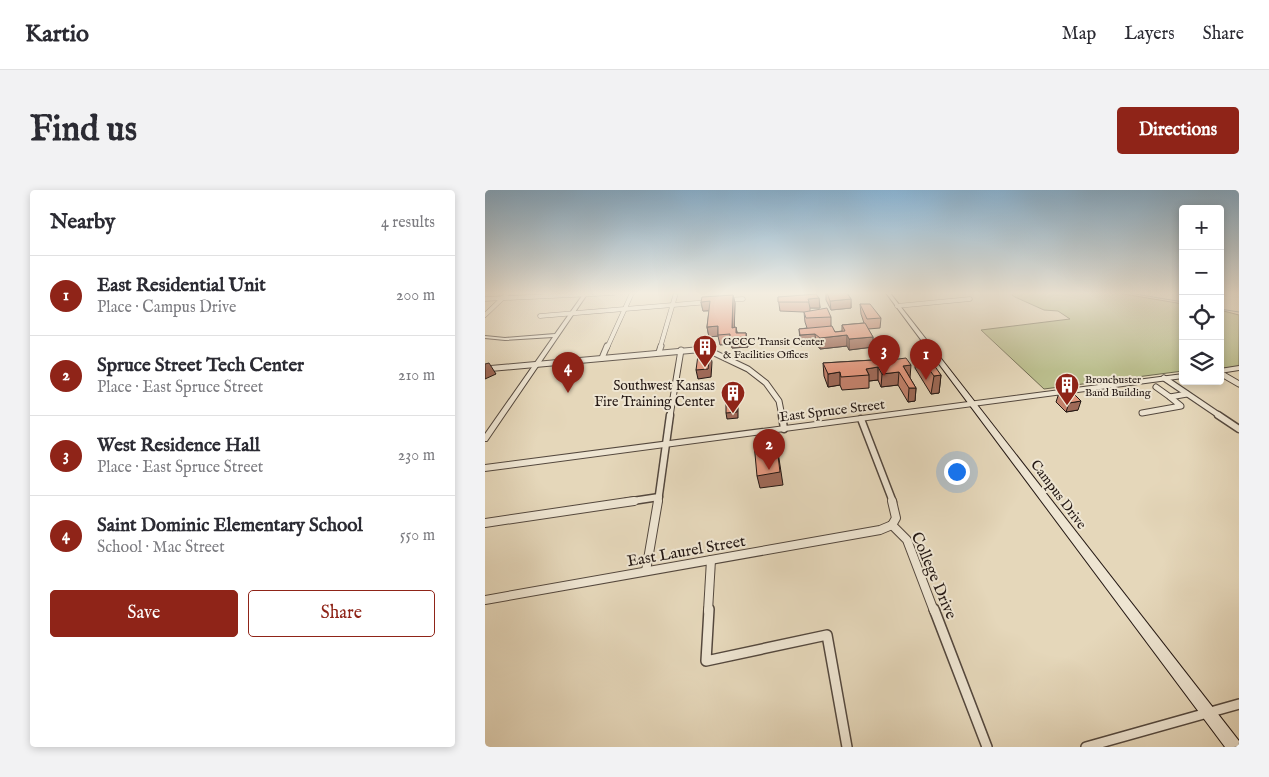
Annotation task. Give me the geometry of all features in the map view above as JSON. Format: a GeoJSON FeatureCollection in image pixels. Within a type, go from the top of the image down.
{"type":"FeatureCollection","features":[{"type":"Feature","properties":{"kind":"main road","name":"Campus Drive"},"geometry":{"type":"LineString","coordinates":[[907,319],[1234,747]]}},
{"type":"Feature","properties":{"kind":"street"},"geometry":{"type":"LineString","coordinates":[[485,439],[568,319]]}},
{"type":"Feature","properties":{"kind":"street"},"geometry":{"type":"LineString","coordinates":[[602,358],[620,319]]}},
{"type":"Feature","properties":{"kind":"street"},"geometry":{"type":"LineString","coordinates":[[659,352],[669,319]]}},
{"type":"Feature","properties":{"kind":"street"},"geometry":{"type":"LineString","coordinates":[[485,337],[505,339],[557,335]]}},
{"type":"Feature","properties":{"kind":"street"},"geometry":{"type":"LineString","coordinates":[[485,368],[706,349],[754,374],[770,387],[779,401],[784,429]]}},
{"type":"Feature","properties":{"kind":"street"},"geometry":{"type":"LineString","coordinates":[[646,571],[668,444],[667,436],[681,350]]}},
{"type":"Feature","properties":{"kind":"street"},"geometry":{"type":"LineString","coordinates":[[1224,371],[1239,368]]}},
{"type":"Feature","properties":{"kind":"street"},"geometry":{"type":"LineString","coordinates":[[1224,375],[1239,384]]}},
{"type":"Feature","properties":{"kind":"street","name":"East Spruce Street"},"geometry":{"type":"LineString","coordinates":[[485,468],[1179,376]]}},
{"type":"Feature","properties":{"kind":"street"},"geometry":{"type":"LineString","coordinates":[[1164,378],[1239,429]]}},
{"type":"Feature","properties":{"kind":"street"},"geometry":{"type":"LineString","coordinates":[[1142,413],[1181,406],[1156,387]]}},
{"type":"Feature","properties":{"kind":"street"},"geometry":{"type":"LineString","coordinates":[[1170,397],[1187,394]]}},
{"type":"Feature","properties":{"kind":"street","name":"College Drive"},"geometry":{"type":"LineString","coordinates":[[861,419],[896,510],[896,518],[892,525],[907,540],[987,747]]}},
{"type":"Feature","properties":{"kind":"street"},"geometry":{"type":"LineString","coordinates":[[485,523],[659,497]]}},
{"type":"Feature","properties":{"kind":"street","name":"East Laurel Street"},"geometry":{"type":"LineString","coordinates":[[485,600],[880,530],[892,525]]}},
{"type":"Feature","properties":{"kind":"street"},"geometry":{"type":"LineString","coordinates":[[711,560],[706,660],[827,635],[847,747]]}},
{"type":"Feature","properties":{"kind":"street"},"geometry":{"type":"LineString","coordinates":[[1087,747],[1239,704]]}},
{"type":"Feature","properties":{"kind":"green space"},"geometry":{"type":"Polygon","coordinates":[[[1070,319],[1179,319],[1179,372],[1044,389],[981,330],[1070,319]]]}},
{"type":"Feature","properties":{"kind":"green space"},"geometry":{"type":"Polygon","coordinates":[[[1224,319],[1239,319],[1239,366],[1224,368],[1224,319]]]}},
{"type":"Feature","properties":{"kind":"building"},"geometry":{"type":"Polygon","coordinates":[[[708,319],[732,319],[732,328],[736,327],[736,333],[746,333],[746,337],[730,338],[730,334],[718,335],[718,326],[707,327],[708,319]]]}},
{"type":"Feature","properties":{"kind":"building"},"geometry":{"type":"Polygon","coordinates":[[[865,323],[873,337],[849,339],[847,335],[820,338],[815,334],[800,335],[799,329],[832,326],[835,332],[845,331],[842,325],[865,323]]]}},
{"type":"Feature","properties":{"kind":"building"},"geometry":{"type":"Polygon","coordinates":[[[924,351],[941,375],[934,376],[916,352],[924,351]]]}},
{"type":"Feature","properties":{"kind":"building"},"geometry":{"type":"Polygon","coordinates":[[[710,353],[708,369],[696,370],[698,355],[710,353]]]}},
{"type":"Feature","properties":{"kind":"building"},"geometry":{"type":"Polygon","coordinates":[[[879,354],[883,361],[906,358],[911,365],[903,366],[916,388],[909,388],[899,372],[882,374],[878,367],[866,369],[869,375],[841,377],[840,372],[828,374],[823,363],[874,360],[872,355],[879,354]]]}},
{"type":"Feature","properties":{"kind":"building"},"geometry":{"type":"Polygon","coordinates":[[[1071,391],[1081,401],[1069,403],[1059,393],[1071,391]]]}},
{"type":"Feature","properties":{"kind":"building"},"geometry":{"type":"Polygon","coordinates":[[[736,402],[737,412],[726,413],[726,403],[736,402]]]}},
{"type":"Feature","properties":{"kind":"building"},"geometry":{"type":"Polygon","coordinates":[[[776,439],[780,472],[757,476],[754,443],[776,439]]]}},
{"type":"Feature","properties":{"kind":"place","name":"GCCC Transit Center & Facilities Offices"},"geometry":{"type":"Point","coordinates":[705,368]}},
{"type":"Feature","properties":{"kind":"place","name":"West Residence Hall"},"geometry":{"type":"Point","coordinates":[884,376]}},
{"type":"Feature","properties":{"kind":"place","name":"East Residential Unit"},"geometry":{"type":"Point","coordinates":[926,380]}},
{"type":"Feature","properties":{"kind":"place","name":"Saint Dominic Elementary School"},"geometry":{"type":"Point","coordinates":[568,393]}},
{"type":"Feature","properties":{"kind":"place","name":"Broncbuster Band Building"},"geometry":{"type":"Point","coordinates":[1067,406]}},
{"type":"Feature","properties":{"kind":"place","name":"Southwest Kansas Fire Training Center"},"geometry":{"type":"Point","coordinates":[733,414]}},
{"type":"Feature","properties":{"kind":"place","name":"Spruce Street Tech Center"},"geometry":{"type":"Point","coordinates":[769,470]}}]}
